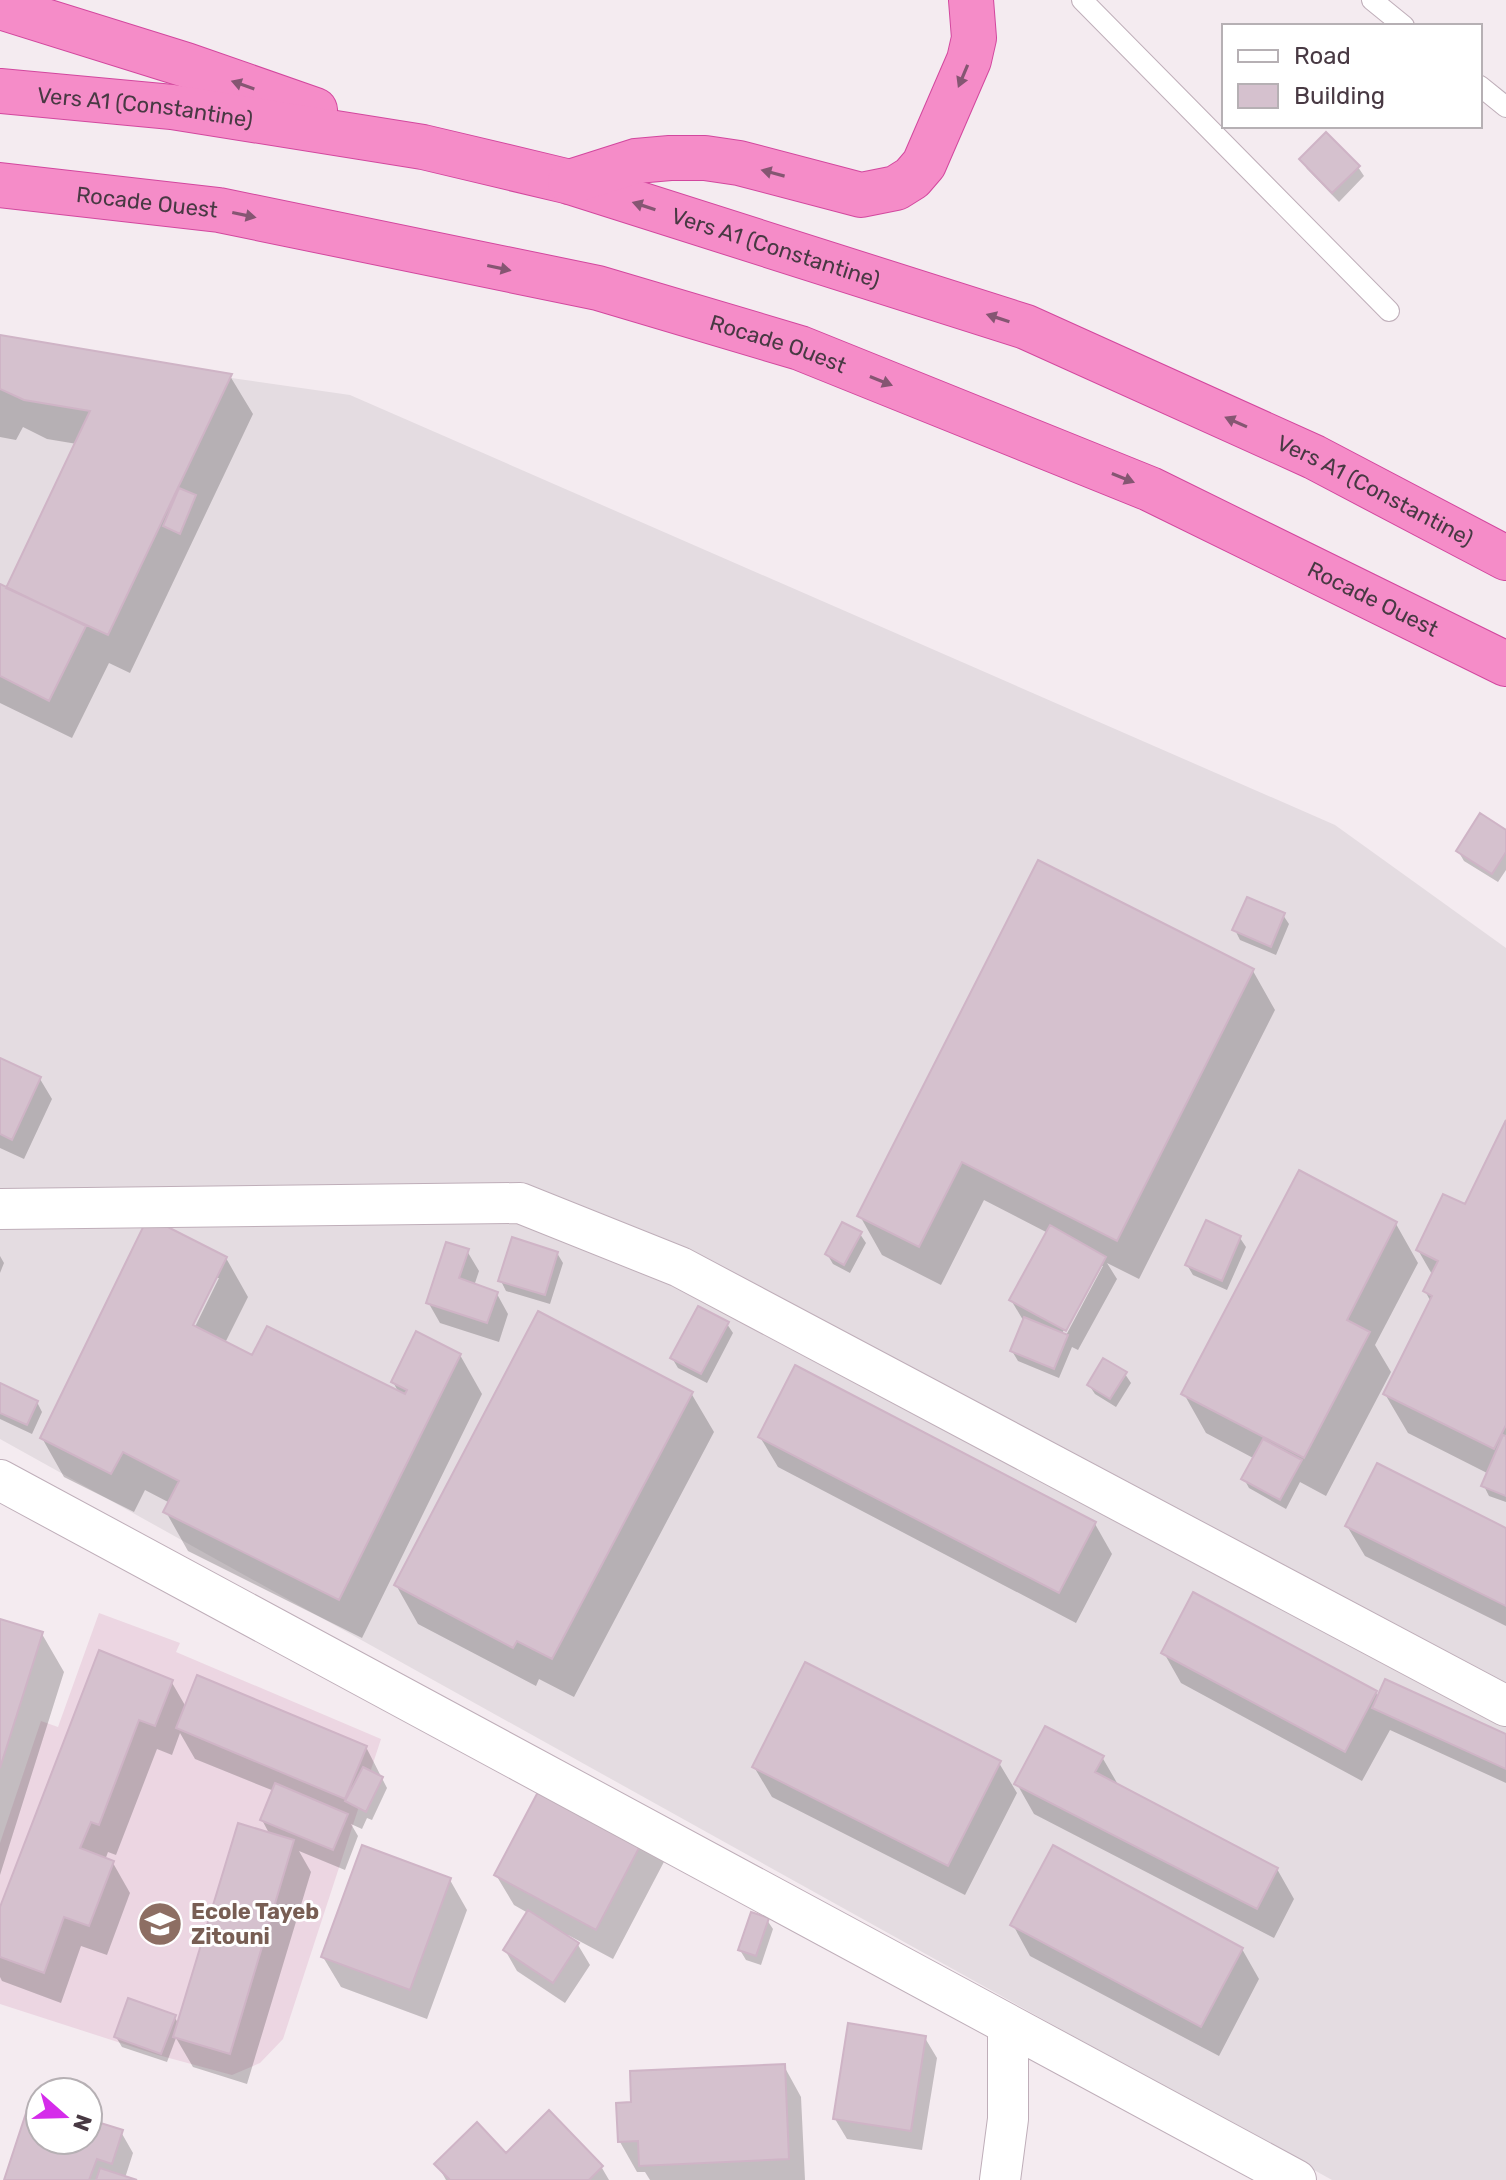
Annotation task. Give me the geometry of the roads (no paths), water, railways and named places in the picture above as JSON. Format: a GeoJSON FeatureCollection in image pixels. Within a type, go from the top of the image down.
{"type":"FeatureCollection","features":[{"type":"Feature","properties":{"kind":"highway"},"geometry":{"type":"LineString","coordinates":[[570,182],[636,161],[705,158],[739,163],[861,195],[896,188],[912,178],[924,164],[969,60],[974,38],[971,0]]}},
{"type":"Feature","properties":{"kind":"highway"},"geometry":{"type":"LineString","coordinates":[[0,7],[186,65],[423,147]]}},
{"type":"Feature","properties":{"kind":"highway","name":"Vers A1 (Constantine)"},"geometry":{"type":"LineString","coordinates":[[0,91],[172,107],[423,147],[570,182],[1026,327],[1314,457],[1506,558]]}},
{"type":"Feature","properties":{"kind":"highway","name":"Rocade Ouest"},"geometry":{"type":"LineString","coordinates":[[0,185],[219,210],[598,288],[800,348],[1150,489],[1506,664]]}},
{"type":"Feature","properties":{"kind":"street"},"geometry":{"type":"LineString","coordinates":[[0,1209],[520,1203],[680,1267],[1506,1706]]}},
{"type":"Feature","properties":{"kind":"street"},"geometry":{"type":"LineString","coordinates":[[0,1480],[1296,2180]]}},
{"type":"Feature","properties":{"kind":"street"},"geometry":{"type":"LineString","coordinates":[[1000,2180],[1008,2119],[1008,2025]]}},
{"type":"Feature","properties":{"kind":"lane"},"geometry":{"type":"LineString","coordinates":[[1082,0],[1389,311]]}},
{"type":"Feature","properties":{"kind":"lane"},"geometry":{"type":"LineString","coordinates":[[1372,0],[1402,24]]}},
{"type":"Feature","properties":{"kind":"lane"},"geometry":{"type":"LineString","coordinates":[[1482,88],[1506,107]]}},
{"type":"Feature","properties":{"kind":"place","name":"Ecole Tayeb Zitouni"},"geometry":{"type":"Point","coordinates":[160,1924]}}]}
